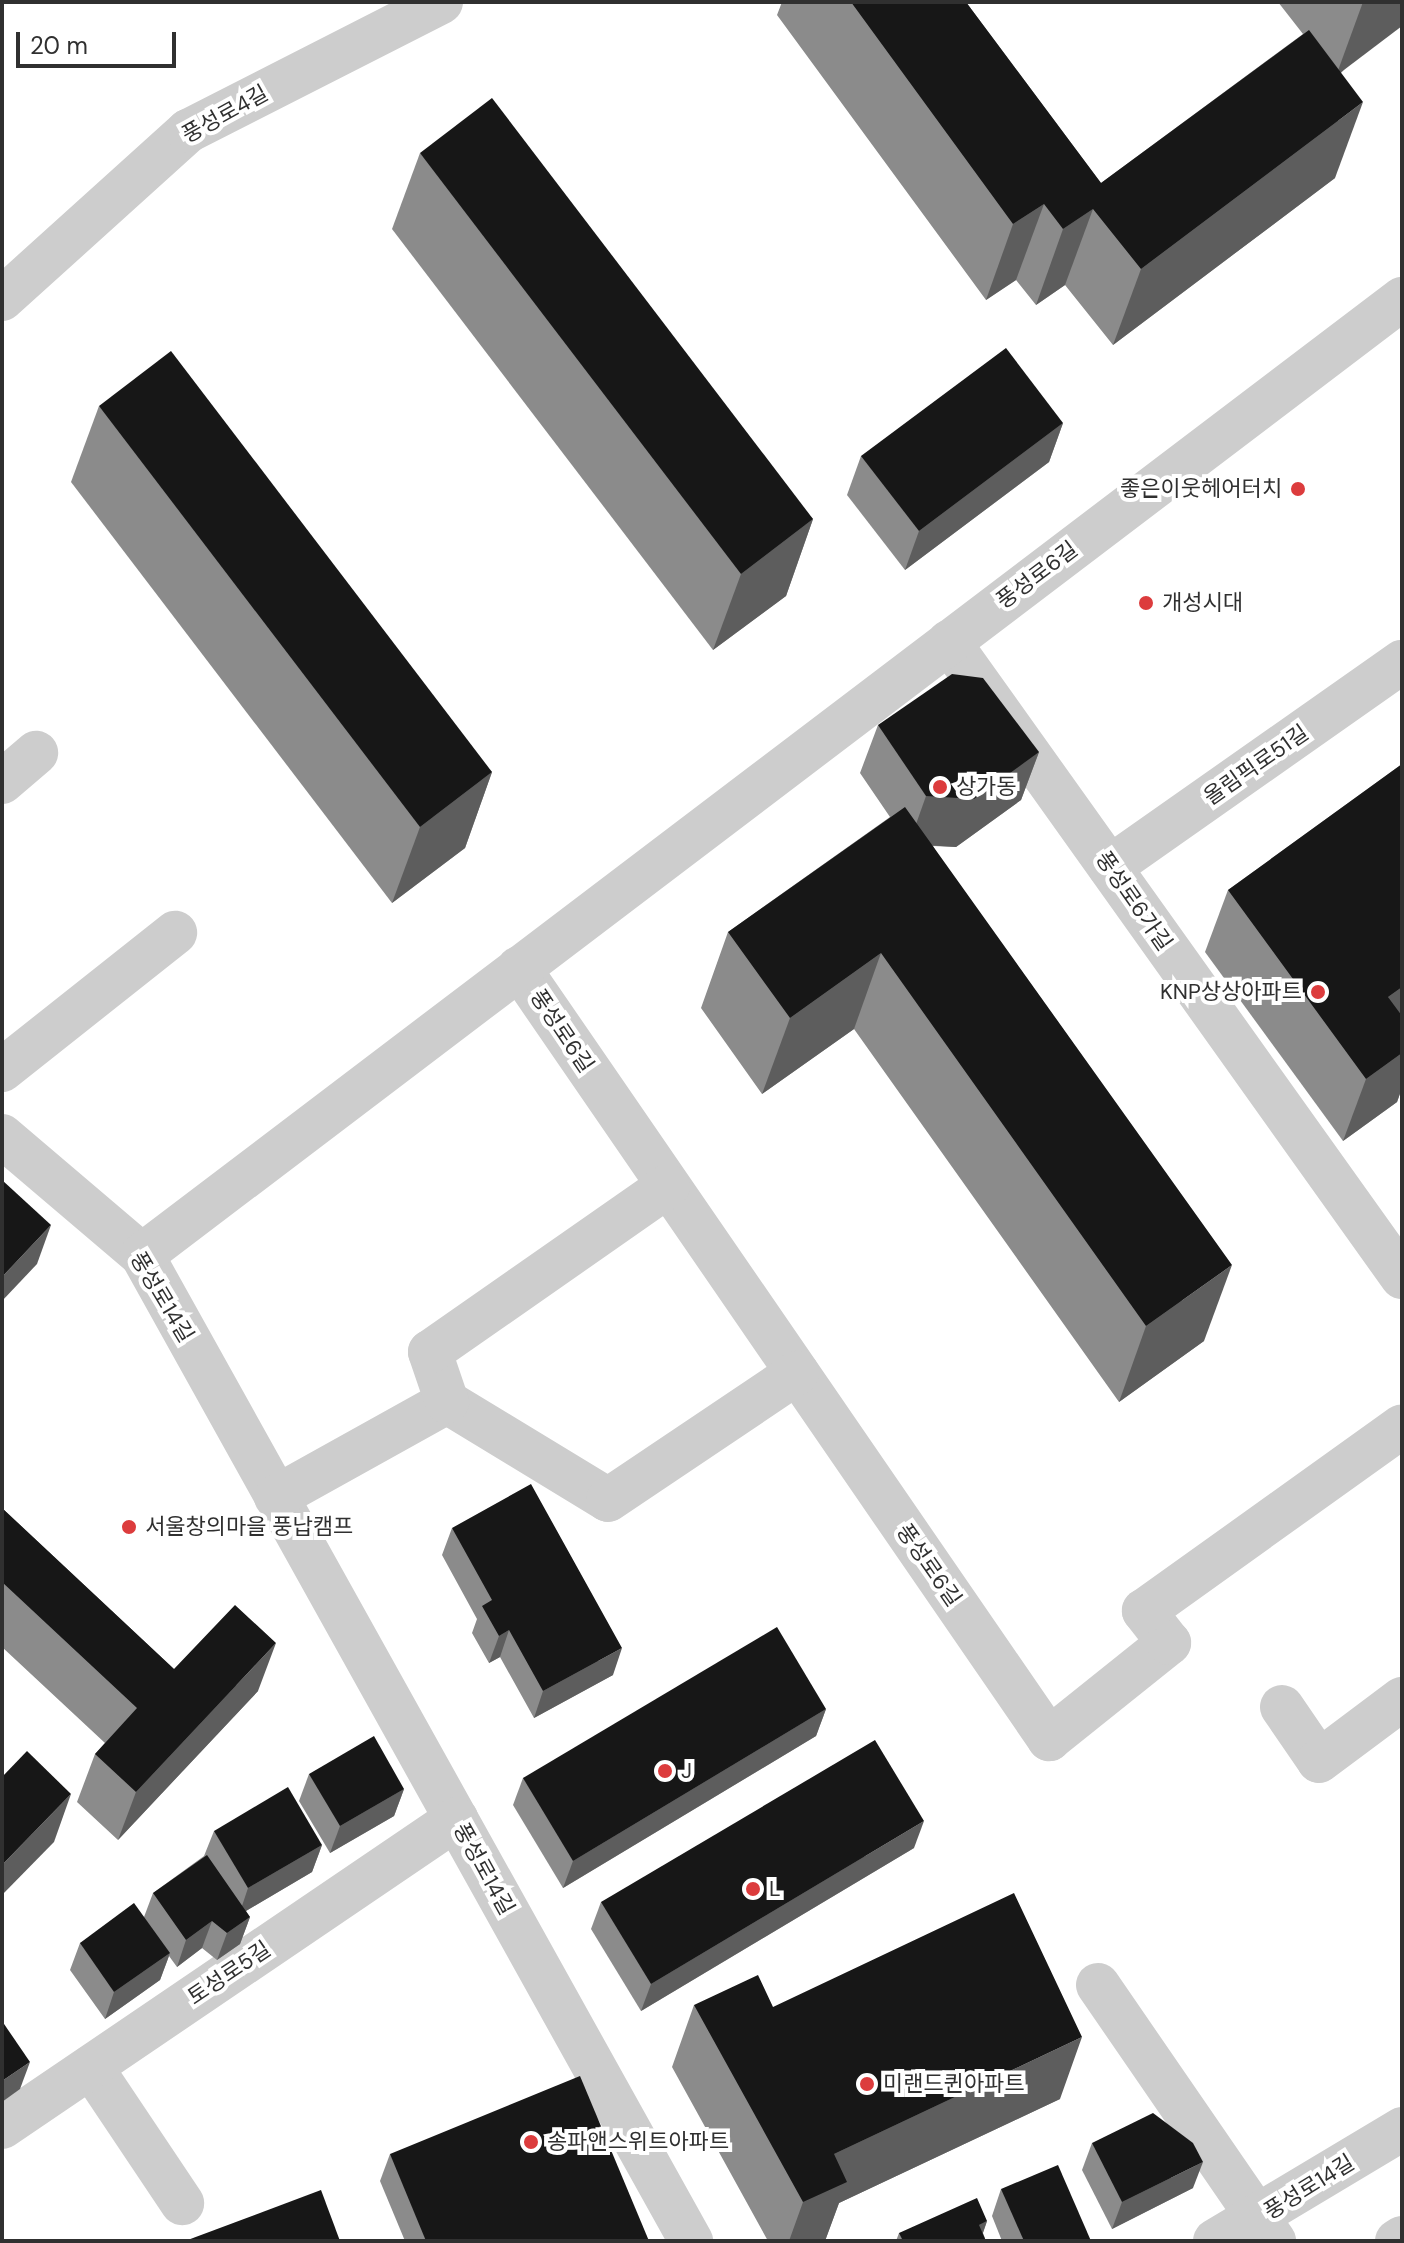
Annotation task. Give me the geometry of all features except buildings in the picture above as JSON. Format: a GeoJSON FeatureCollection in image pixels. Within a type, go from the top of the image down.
{"type":"FeatureCollection","features":[{"type":"Feature","properties":{"kind":"street","name":"풍성로4길"},"geometry":{"type":"LineString","coordinates":[[2,299],[188,131],[441,2]]}},
{"type":"Feature","properties":{"kind":"street","name":"풍성로6길"},"geometry":{"type":"LineString","coordinates":[[142,1255],[1402,299]]}},
{"type":"Feature","properties":{"kind":"street","name":"풍성로6가길"},"geometry":{"type":"LineString","coordinates":[[949,642],[1402,1277]]}},
{"type":"Feature","properties":{"kind":"street","name":"올림픽로51길"},"geometry":{"type":"LineString","coordinates":[[1110,867],[1402,662]]}},
{"type":"Feature","properties":{"kind":"street"},"geometry":{"type":"LineString","coordinates":[[2,782],[36,753]]}},
{"type":"Feature","properties":{"kind":"street"},"geometry":{"type":"LineString","coordinates":[[2,1070],[175,933]]}},
{"type":"Feature","properties":{"kind":"street","name":"풍성로6길"},"geometry":{"type":"LineString","coordinates":[[519,968],[1049,1739],[1169,1643],[1144,1611],[1402,1426]]}},
{"type":"Feature","properties":{"kind":"street","name":"풍성로14길"},"geometry":{"type":"LineString","coordinates":[[2,1136],[142,1255],[691,2241]]}},
{"type":"Feature","properties":{"kind":"street"},"geometry":{"type":"LineString","coordinates":[[668,1186],[430,1352],[447,1402],[608,1500],[797,1373]]}},
{"type":"Feature","properties":{"kind":"street"},"geometry":{"type":"LineString","coordinates":[[276,1497],[447,1402]]}},
{"type":"Feature","properties":{"kind":"street"},"geometry":{"type":"LineString","coordinates":[[1282,1707],[1319,1761],[1402,1699]]}},
{"type":"Feature","properties":{"kind":"street","name":"토성로5길"},"geometry":{"type":"LineString","coordinates":[[2,2127],[456,1819]]}},
{"type":"Feature","properties":{"kind":"street"},"geometry":{"type":"LineString","coordinates":[[1098,1985],[1268,2229]]}},
{"type":"Feature","properties":{"kind":"street"},"geometry":{"type":"LineString","coordinates":[[91,2067],[182,2203]]}},
{"type":"Feature","properties":{"kind":"street","name":"풍성로14길"},"geometry":{"type":"LineString","coordinates":[[1215,2241],[1268,2229],[1402,2129]]}},
{"type":"Feature","properties":{"kind":"place","name":"좋은이웃헤어터치"},"geometry":{"type":"Point","coordinates":[1298,489]}},
{"type":"Feature","properties":{"kind":"place","name":"개성시대"},"geometry":{"type":"Point","coordinates":[1146,603]}},
{"type":"Feature","properties":{"kind":"place","name":"상가동"},"geometry":{"type":"Point","coordinates":[940,787]}},
{"type":"Feature","properties":{"kind":"place","name":"KNP상상아파트"},"geometry":{"type":"Point","coordinates":[1318,992]}},
{"type":"Feature","properties":{"kind":"place","name":"서울창의마을 풍납캠프"},"geometry":{"type":"Point","coordinates":[129,1527]}},
{"type":"Feature","properties":{"kind":"place","name":"J"},"geometry":{"type":"Point","coordinates":[665,1771]}},
{"type":"Feature","properties":{"kind":"place","name":"L"},"geometry":{"type":"Point","coordinates":[753,1889]}},
{"type":"Feature","properties":{"kind":"place","name":"미랜드퀸아파트"},"geometry":{"type":"Point","coordinates":[867,2084]}},
{"type":"Feature","properties":{"kind":"place","name":"송파앤스위트아파트"},"geometry":{"type":"Point","coordinates":[531,2142]}}]}
